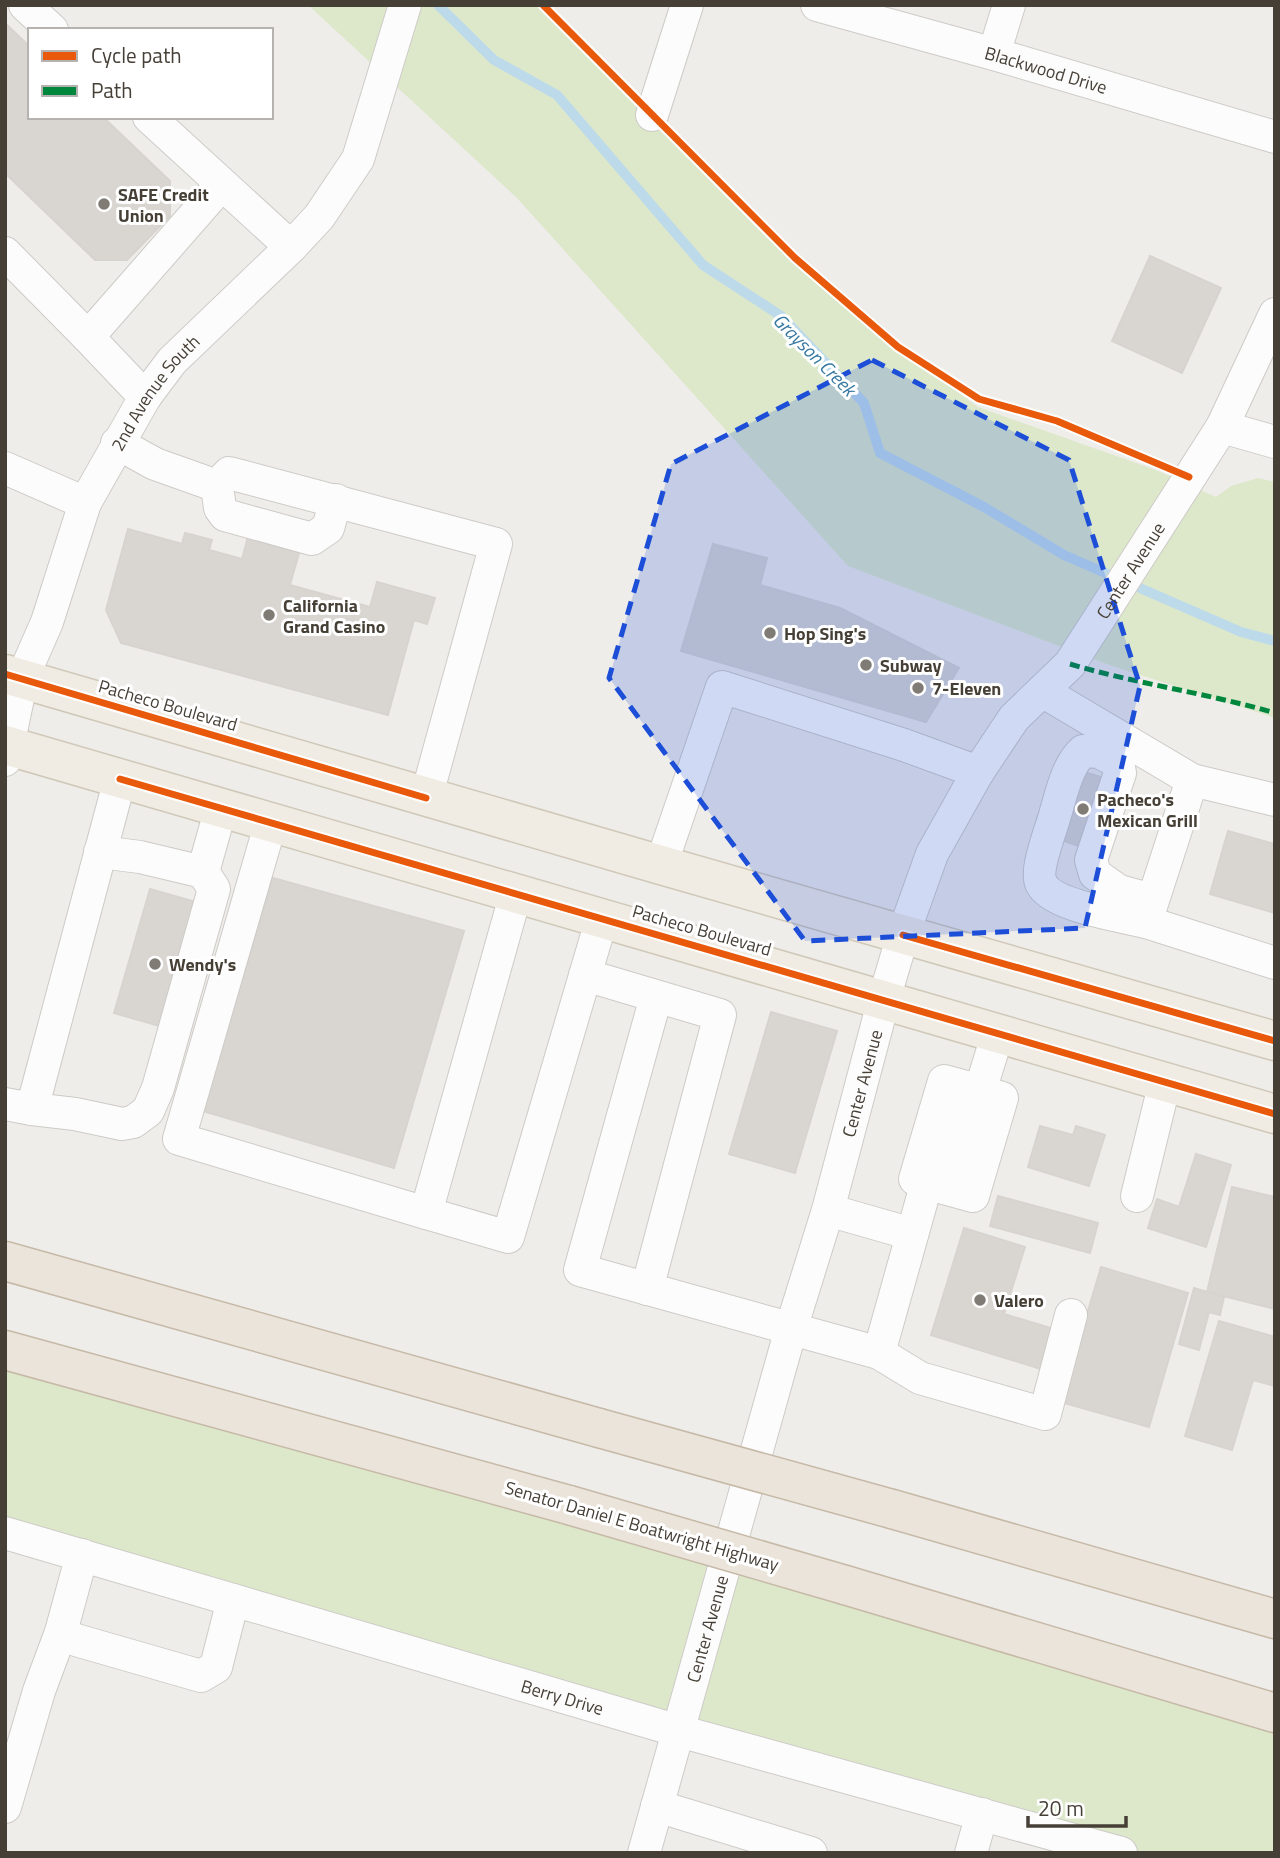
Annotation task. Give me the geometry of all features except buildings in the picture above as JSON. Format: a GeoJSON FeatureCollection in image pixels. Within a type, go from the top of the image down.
{"type":"FeatureCollection","features":[{"type":"Feature","properties":{"kind":"highway"},"geometry":{"type":"LineString","coordinates":[[5,1261],[1275,1619]]}},
{"type":"Feature","properties":{"kind":"highway","name":"Senator Daniel E Boatwright Highway"},"geometry":{"type":"LineString","coordinates":[[5,1350],[569,1505],[1275,1713]]}},
{"type":"Feature","properties":{"kind":"main road","name":"Pacheco Boulevard"},"geometry":{"type":"LineString","coordinates":[[14,676],[660,866],[1275,1041]]}},
{"type":"Feature","properties":{"kind":"main road","name":"Pacheco Boulevard"},"geometry":{"type":"LineString","coordinates":[[6,751],[120,779],[271,822],[1275,1114]]}},
{"type":"Feature","properties":{"kind":"street"},"geometry":{"type":"LineString","coordinates":[[25,5],[50,28]]}},
{"type":"Feature","properties":{"kind":"street","name":"2nd Avenue South"},"geometry":{"type":"LineString","coordinates":[[6,751],[14,676],[47,622],[85,503],[117,443],[145,397],[172,361],[319,217],[358,159],[405,5]]}},
{"type":"Feature","properties":{"kind":"street"},"geometry":{"type":"LineString","coordinates":[[652,115],[687,5]]}},
{"type":"Feature","properties":{"kind":"street","name":"Blackwood Drive"},"geometry":{"type":"LineString","coordinates":[[817,5],[995,54],[1275,137]]}},
{"type":"Feature","properties":{"kind":"street"},"geometry":{"type":"LineString","coordinates":[[995,54],[1009,5]]}},
{"type":"Feature","properties":{"kind":"street"},"geometry":{"type":"LineString","coordinates":[[151,119],[291,247]]}},
{"type":"Feature","properties":{"kind":"street"},"geometry":{"type":"LineString","coordinates":[[88,337],[222,184]]}},
{"type":"Feature","properties":{"kind":"street"},"geometry":{"type":"LineString","coordinates":[[5,253],[145,397]]}},
{"type":"Feature","properties":{"kind":"street","name":"Center Avenue"},"geometry":{"type":"LineString","coordinates":[[644,1853],[791,1329],[828,1210],[884,999],[932,854],[978,772],[1014,718],[1076,656],[1222,427],[1275,314]]}},
{"type":"Feature","properties":{"kind":"street"},"geometry":{"type":"LineString","coordinates":[[1222,427],[1275,442]]}},
{"type":"Feature","properties":{"kind":"street"},"geometry":{"type":"LineString","coordinates":[[117,443],[155,464],[217,486]]}},
{"type":"Feature","properties":{"kind":"street"},"geometry":{"type":"LineString","coordinates":[[5,468],[85,503]]}},
{"type":"Feature","properties":{"kind":"street"},"geometry":{"type":"LineString","coordinates":[[217,486],[229,473],[496,544],[426,797]]}},
{"type":"Feature","properties":{"kind":"street"},"geometry":{"type":"LineString","coordinates":[[217,486],[220,508],[225,515],[312,539],[328,528],[336,500]]}},
{"type":"Feature","properties":{"kind":"street"},"geometry":{"type":"LineString","coordinates":[[660,866],[722,687],[904,744],[978,772]]}},
{"type":"Feature","properties":{"kind":"street"},"geometry":{"type":"LineString","coordinates":[[1042,691],[1126,759],[1192,780],[1275,800]]}},
{"type":"Feature","properties":{"kind":"street"},"geometry":{"type":"LineString","coordinates":[[1126,759],[1118,762],[1100,752],[1083,751],[1076,757],[1048,837],[1040,881],[1048,892],[1065,901],[1149,911]]}},
{"type":"Feature","properties":{"kind":"street"},"geometry":{"type":"LineString","coordinates":[[1126,759],[1091,860],[1095,874],[1149,911],[1275,963]]}},
{"type":"Feature","properties":{"kind":"street"},"geometry":{"type":"LineString","coordinates":[[100,852],[140,857],[203,872],[214,889],[158,1087],[148,1111],[133,1122],[122,1124],[75,1114],[18,1107],[100,852],[120,779]]}},
{"type":"Feature","properties":{"kind":"street"},"geometry":{"type":"LineString","coordinates":[[1149,911],[1192,780]]}},
{"type":"Feature","properties":{"kind":"street"},"geometry":{"type":"LineString","coordinates":[[203,872],[221,808]]}},
{"type":"Feature","properties":{"kind":"street"},"geometry":{"type":"LineString","coordinates":[[271,822],[179,1139],[508,1237],[602,918]]}},
{"type":"Feature","properties":{"kind":"street"},"geometry":{"type":"LineString","coordinates":[[426,1213],[516,893]]}},
{"type":"Feature","properties":{"kind":"street"},"geometry":{"type":"LineString","coordinates":[[585,975],[720,1015],[647,1289]]}},
{"type":"Feature","properties":{"kind":"street"},"geometry":{"type":"LineString","coordinates":[[656,997],[580,1270],[879,1353],[920,1378],[1045,1414],[1071,1315]]}},
{"type":"Feature","properties":{"kind":"street"},"geometry":{"type":"LineString","coordinates":[[977,1090],[999,1033]]}},
{"type":"Feature","properties":{"kind":"street"},"geometry":{"type":"LineString","coordinates":[[944,1081],[977,1090],[1002,1098],[973,1196],[915,1179],[944,1081]]}},
{"type":"Feature","properties":{"kind":"street"},"geometry":{"type":"LineString","coordinates":[[1137,1196],[1166,1082]]}},
{"type":"Feature","properties":{"kind":"street"},"geometry":{"type":"LineString","coordinates":[[879,1353],[912,1234],[936,1185]]}},
{"type":"Feature","properties":{"kind":"street"},"geometry":{"type":"LineString","coordinates":[[828,1210],[912,1234]]}},
{"type":"Feature","properties":{"kind":"street","name":"Berry Drive"},"geometry":{"type":"LineString","coordinates":[[7,1538],[82,1555],[678,1731],[1121,1853]]}},
{"type":"Feature","properties":{"kind":"street"},"geometry":{"type":"LineString","coordinates":[[5,1807],[39,1691],[61,1632],[82,1555]]}},
{"type":"Feature","properties":{"kind":"street"},"geometry":{"type":"LineString","coordinates":[[61,1632],[76,1640],[201,1676],[216,1667],[233,1600]]}},
{"type":"Feature","properties":{"kind":"street"},"geometry":{"type":"LineString","coordinates":[[657,1806],[756,1845],[811,1853]]}},
{"type":"Feature","properties":{"kind":"street"},"geometry":{"type":"LineString","coordinates":[[971,1853],[982,1815]]}},
{"type":"Feature","properties":{"kind":"highlighted area"},"geometry":{"type":"Polygon","coordinates":[[[872,360],[1069,460],[1140,686],[1085,928],[805,941],[609,678],[671,464],[872,360]]]}},
{"type":"Feature","properties":{"kind":"green space"},"geometry":{"type":"Polygon","coordinates":[[[308,5],[543,5],[795,258],[898,347],[978,407],[1156,470],[1216,497],[1231,486],[1258,478],[1275,482],[1275,718],[1112,666],[848,566],[517,198],[308,5]]]}},
{"type":"Feature","properties":{"kind":"green space"},"geometry":{"type":"Polygon","coordinates":[[[5,1350],[1275,1713],[1275,1853],[1121,1853],[5,1533],[5,1350]]]}},
{"type":"Feature","properties":{"kind":"waterway","name":"Grayson Creek"},"geometry":{"type":"LineString","coordinates":[[438,5],[494,60],[557,95],[703,265],[781,316],[864,403],[880,453],[984,507],[1064,555],[1241,632],[1275,641]]}},
{"type":"Feature","properties":{"kind":"marked path"},"geometry":{"type":"LineString","coordinates":[[1070,664],[1275,713]]}},
{"type":"Feature","properties":{"kind":"cycle path"},"geometry":{"type":"LineString","coordinates":[[543,5],[795,258],[898,347],[979,399],[1057,421],[1189,477]]}},
{"type":"Feature","properties":{"kind":"cycle path"},"geometry":{"type":"LineString","coordinates":[[5,674],[426,798]]}},
{"type":"Feature","properties":{"kind":"cycle path"},"geometry":{"type":"LineString","coordinates":[[120,779],[1275,1114]]}},
{"type":"Feature","properties":{"kind":"cycle path"},"geometry":{"type":"LineString","coordinates":[[903,935],[1275,1041]]}},
{"type":"Feature","properties":{"kind":"place","name":"SAFE Credit Union"},"geometry":{"type":"Point","coordinates":[104,204]}},
{"type":"Feature","properties":{"kind":"place","name":"California Grand Casino"},"geometry":{"type":"Point","coordinates":[269,615]}},
{"type":"Feature","properties":{"kind":"place","name":"Hop Sing's"},"geometry":{"type":"Point","coordinates":[770,633]}},
{"type":"Feature","properties":{"kind":"place","name":"Subway"},"geometry":{"type":"Point","coordinates":[866,665]}},
{"type":"Feature","properties":{"kind":"place","name":"7-Eleven"},"geometry":{"type":"Point","coordinates":[918,688]}},
{"type":"Feature","properties":{"kind":"place","name":"Pacheco's Mexican Grill"},"geometry":{"type":"Point","coordinates":[1083,809]}},
{"type":"Feature","properties":{"kind":"place","name":"Wendy's"},"geometry":{"type":"Point","coordinates":[155,964]}},
{"type":"Feature","properties":{"kind":"place","name":"Valero"},"geometry":{"type":"Point","coordinates":[980,1300]}}]}
